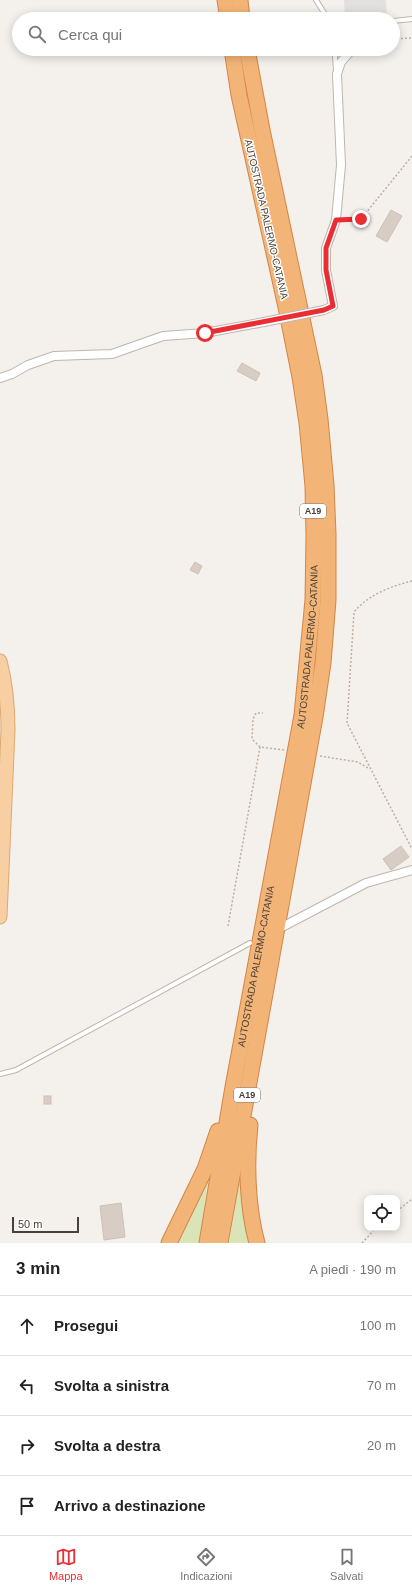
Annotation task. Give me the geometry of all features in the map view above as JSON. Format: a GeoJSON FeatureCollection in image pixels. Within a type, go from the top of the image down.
{"type":"FeatureCollection","features":[{"type":"Feature","properties":{"kind":"highway"},"geometry":{"type":"LineString","coordinates":[[225,0],[227,12]]}},
{"type":"Feature","properties":{"kind":"highway","name":"AUTOSTRADA PALERMO-CATANIA"},"geometry":{"type":"LineString","coordinates":[[207,1243],[233,1087],[302,714],[313,600],[313,486],[307,423],[300,377],[286,307],[239,95],[233,56]]}},
{"type":"Feature","properties":{"kind":"highway","name":"AUTOSTRADA PALERMO-CATANIA"},"geometry":{"type":"LineString","coordinates":[[220,1243],[315,717],[323,663],[328,600],[328,534],[325,478],[314,375],[249,56]]}},
{"type":"Feature","properties":{"kind":"highway"},"geometry":{"type":"LineString","coordinates":[[257,1243],[249,1190],[249,1131],[269,1014],[274,946]]}},
{"type":"Feature","properties":{"kind":"highway"},"geometry":{"type":"LineString","coordinates":[[169,1243],[205,1169],[233,1087]]}},
{"type":"Feature","properties":{"kind":"main road"},"geometry":{"type":"LineString","coordinates":[[0,661],[5,678],[8,700],[0,917]]}},
{"type":"Feature","properties":{"kind":"street"},"geometry":{"type":"LineString","coordinates":[[0,378],[12,374],[28,365],[54,356],[112,354],[163,336],[205,333],[324,310],[333,306],[326,270],[326,248],[336,220],[341,165],[336,74],[341,62],[346,56]]}},
{"type":"Feature","properties":{"kind":"street"},"geometry":{"type":"LineString","coordinates":[[284,926],[366,882],[412,870]]}},
{"type":"Feature","properties":{"kind":"lane"},"geometry":{"type":"LineString","coordinates":[[316,0],[324,12]]}},
{"type":"Feature","properties":{"kind":"lane"},"geometry":{"type":"LineString","coordinates":[[400,20],[412,19]]}},
{"type":"Feature","properties":{"kind":"lane"},"geometry":{"type":"LineString","coordinates":[[231,56],[235,70]]}},
{"type":"Feature","properties":{"kind":"lane"},"geometry":{"type":"LineString","coordinates":[[334,56],[336,74]]}},
{"type":"Feature","properties":{"kind":"lane"},"geometry":{"type":"LineString","coordinates":[[0,1074],[16,1070],[250,943]]}},
{"type":"Feature","properties":{"kind":"path"},"geometry":{"type":"LineString","coordinates":[[400,39],[412,38]]}},
{"type":"Feature","properties":{"kind":"path"},"geometry":{"type":"LineString","coordinates":[[336,220],[361,219],[412,156]]}},
{"type":"Feature","properties":{"kind":"path"},"geometry":{"type":"LineString","coordinates":[[412,581],[394,585],[361,604],[354,612],[347,723],[412,849]]}},
{"type":"Feature","properties":{"kind":"path"},"geometry":{"type":"LineString","coordinates":[[263,713],[256,713],[252,719],[252,739],[260,747],[285,750]]}},
{"type":"Feature","properties":{"kind":"path"},"geometry":{"type":"LineString","coordinates":[[228,926],[260,747]]}},
{"type":"Feature","properties":{"kind":"path"},"geometry":{"type":"LineString","coordinates":[[318,756],[358,762],[370,769]]}},
{"type":"Feature","properties":{"kind":"path"},"geometry":{"type":"LineString","coordinates":[[400,1209],[412,1199]]}},
{"type":"Feature","properties":{"kind":"path"},"geometry":{"type":"LineString","coordinates":[[362,1243],[373,1231]]}},
{"type":"Feature","properties":{"kind":"green space"},"geometry":{"type":"Polygon","coordinates":[[[242,1168],[253,1243],[229,1243],[242,1168]]]}},
{"type":"Feature","properties":{"kind":"green space"},"geometry":{"type":"Polygon","coordinates":[[[209,1175],[199,1243],[173,1243],[209,1175]]]}},
{"type":"Feature","properties":{"kind":"shaded area"},"geometry":{"type":"Polygon","coordinates":[[[344,0],[386,0],[387,12],[345,12],[344,0]]]}},
{"type":"Feature","properties":{"kind":"building"},"geometry":{"type":"Polygon","coordinates":[[[391,210],[402,216],[387,242],[376,236],[391,210]]]}},
{"type":"Feature","properties":{"kind":"building"},"geometry":{"type":"Polygon","coordinates":[[[242,363],[260,373],[256,381],[237,371],[242,363]]]}},
{"type":"Feature","properties":{"kind":"building"},"geometry":{"type":"Polygon","coordinates":[[[195,562],[202,566],[198,574],[190,570],[195,562]]]}},
{"type":"Feature","properties":{"kind":"building"},"geometry":{"type":"Polygon","coordinates":[[[401,846],[409,857],[391,870],[383,859],[401,846]]]}},
{"type":"Feature","properties":{"kind":"building"},"geometry":{"type":"Polygon","coordinates":[[[44,1096],[51,1096],[51,1104],[44,1104],[44,1096]]]}},
{"type":"Feature","properties":{"kind":"building"},"geometry":{"type":"Polygon","coordinates":[[[121,1203],[125,1237],[104,1240],[100,1206],[121,1203]]]}},
{"type":"Feature","properties":{"kind":"route"},"geometry":{"type":"LineString","coordinates":[[205,333],[324,310],[333,306],[326,270],[326,248],[336,220],[361,219]]}}]}
